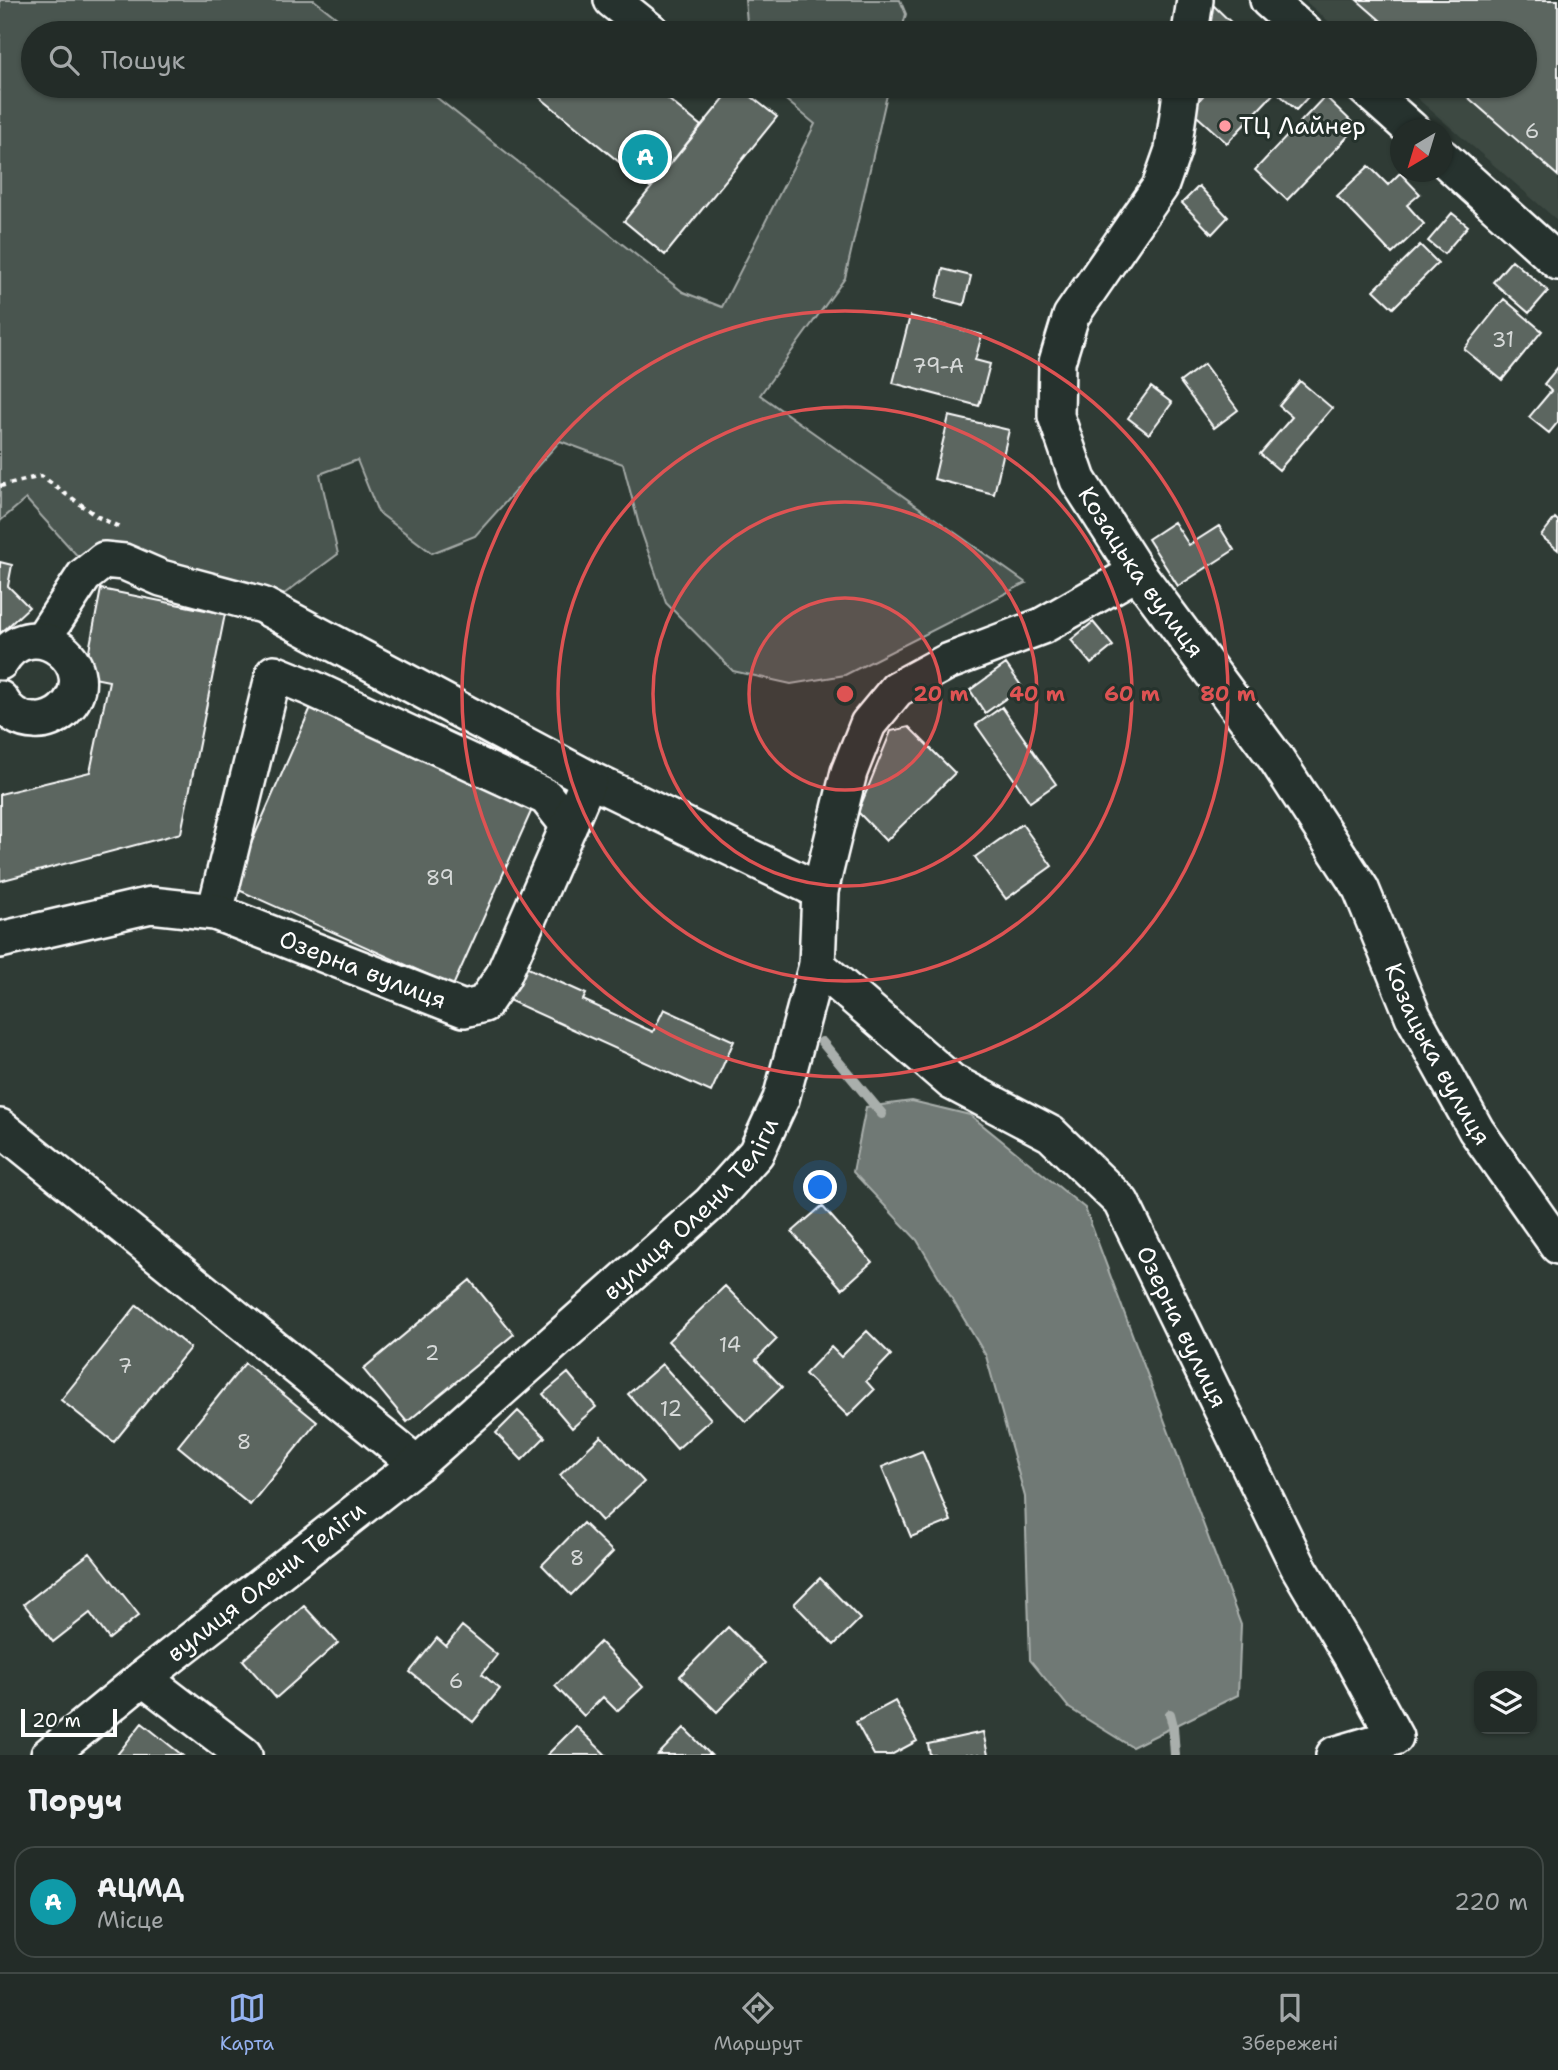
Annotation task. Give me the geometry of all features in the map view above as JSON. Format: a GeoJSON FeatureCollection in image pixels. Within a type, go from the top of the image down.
{"type":"FeatureCollection","features":[{"type":"Feature","properties":{"kind":"street"},"geometry":{"type":"LineString","coordinates":[[612,0],[638,21]]}},
{"type":"Feature","properties":{"kind":"street"},"geometry":{"type":"LineString","coordinates":[[1192,21],[1195,0]]}},
{"type":"Feature","properties":{"kind":"street"},"geometry":{"type":"LineString","coordinates":[[1268,0],[1292,21]]}},
{"type":"Feature","properties":{"kind":"street","name":"Козацька вулиця"},"geometry":{"type":"LineString","coordinates":[[1180,98],[1172,150],[1160,187],[1071,316],[1057,362],[1056,416],[1078,480],[1137,572],[1277,760],[1361,889],[1413,1016],[1476,1130],[1558,1246]]}},
{"type":"Feature","properties":{"kind":"street"},"geometry":{"type":"LineString","coordinates":[[1376,98],[1400,119]]}},
{"type":"Feature","properties":{"kind":"street"},"geometry":{"type":"LineString","coordinates":[[1453,166],[1558,261]]}},
{"type":"Feature","properties":{"kind":"street"},"geometry":{"type":"LineString","coordinates":[[42,640],[84,576],[104,560],[124,562],[161,578],[262,605],[589,779],[820,891]]}},
{"type":"Feature","properties":{"kind":"street","name":"вулиця Олени Теліги"},"geometry":{"type":"LineString","coordinates":[[49,1755],[417,1464],[711,1203],[756,1153],[781,1099],[817,965],[820,891],[849,772],[868,724],[897,689],[947,662],[1042,626],[1137,572]]}},
{"type":"Feature","properties":{"kind":"street"},"geometry":{"type":"LineString","coordinates":[[0,662],[15,645],[28,640],[42,640],[55,644],[66,652],[74,664],[77,677],[76,691],[71,703],[62,713],[50,719],[37,722],[25,720],[12,714],[1,704]]}},
{"type":"Feature","properties":{"kind":"street"},"geometry":{"type":"LineString","coordinates":[[215,912],[274,673],[312,688],[546,797],[569,826]]}},
{"type":"Feature","properties":{"kind":"street","name":"Озерна вулиця"},"geometry":{"type":"LineString","coordinates":[[0,940],[151,905],[215,912],[464,1009],[484,1003],[503,976],[589,779]]}},
{"type":"Feature","properties":{"kind":"street","name":"Озерна вулиця"},"geometry":{"type":"LineString","coordinates":[[817,965],[952,1082],[1051,1134],[1121,1202],[1298,1566],[1395,1737],[1334,1755]]}},
{"type":"Feature","properties":{"kind":"street"},"geometry":{"type":"LineString","coordinates":[[0,1127],[417,1464]]}},
{"type":"Feature","properties":{"kind":"street"},"geometry":{"type":"LineString","coordinates":[[143,1678],[244,1755]]}},
{"type":"Feature","properties":{"kind":"shaded area"},"geometry":{"type":"Polygon","coordinates":[[[0,0],[314,0],[341,21],[21,21],[21,98],[437,98],[683,292],[722,307],[815,124],[784,98],[886,98],[845,278],[760,395],[1026,583],[845,675],[791,684],[733,671],[666,603],[639,525],[623,464],[560,441],[475,536],[432,553],[378,512],[357,460],[320,474],[338,554],[257,614],[91,571],[26,499],[0,521],[0,0]]]}},
{"type":"Feature","properties":{"kind":"shaded area"},"geometry":{"type":"Polygon","coordinates":[[[745,0],[900,0],[906,14],[904,21],[747,21],[745,0]]]}},
{"type":"Feature","properties":{"kind":"shaded area"},"geometry":{"type":"Polygon","coordinates":[[[1304,0],[1558,0],[1558,221],[1453,130],[1453,119],[1441,119],[1417,98],[1537,98],[1537,21],[1328,21],[1304,0]]]}},
{"type":"Feature","properties":{"kind":"shaded area"},"geometry":{"type":"Polygon","coordinates":[[[912,1101],[970,1115],[1085,1208],[1241,1625],[1238,1695],[1132,1747],[1069,1708],[1030,1660],[1025,1497],[986,1356],[917,1240],[853,1172],[866,1107],[912,1101]]]}},
{"type":"Feature","properties":{"kind":"building"},"geometry":{"type":"Polygon","coordinates":[[[1357,0],[1558,0],[1558,176],[1469,98],[1537,98],[1537,21],[1381,21],[1357,0]]]}},
{"type":"Feature","properties":{"kind":"building"},"geometry":{"type":"Polygon","coordinates":[[[1211,3],[1230,21],[1207,21],[1211,3]]]}},
{"type":"Feature","properties":{"kind":"building"},"geometry":{"type":"Polygon","coordinates":[[[541,98],[667,98],[701,126],[651,188],[541,98]]]}},
{"type":"Feature","properties":{"kind":"building"},"geometry":{"type":"Polygon","coordinates":[[[724,98],[753,98],[777,117],[665,255],[624,221],[724,98]]]}},
{"type":"Feature","properties":{"kind":"building","name":"ТЦ Лайнер"},"geometry":{"type":"Polygon","coordinates":[[[1201,98],[1269,98],[1227,143],[1190,110],[1201,98]]]}},
{"type":"Feature","properties":{"kind":"building","name":"ТЦ Лайнер"},"geometry":{"type":"Polygon","coordinates":[[[1283,98],[1307,98],[1296,110],[1283,98]]]}},
{"type":"Feature","properties":{"kind":"building"},"geometry":{"type":"Polygon","coordinates":[[[1323,98],[1327,98],[1357,127],[1287,200],[1255,170],[1323,98]]]}},
{"type":"Feature","properties":{"kind":"building"},"geometry":{"type":"Polygon","coordinates":[[[1369,166],[1388,185],[1391,182],[1409,182],[1420,194],[1407,205],[1424,224],[1392,254],[1337,196],[1369,166]]]}},
{"type":"Feature","properties":{"kind":"building"},"geometry":{"type":"Polygon","coordinates":[[[1199,186],[1228,217],[1212,234],[1182,203],[1199,186]]]}},
{"type":"Feature","properties":{"kind":"building"},"geometry":{"type":"Polygon","coordinates":[[[1452,213],[1468,226],[1444,254],[1428,241],[1452,213]]]}},
{"type":"Feature","properties":{"kind":"building"},"geometry":{"type":"Polygon","coordinates":[[[1420,245],[1438,263],[1393,308],[1374,290],[1420,245]]]}},
{"type":"Feature","properties":{"kind":"building"},"geometry":{"type":"Polygon","coordinates":[[[1512,260],[1548,291],[1529,313],[1493,282],[1512,260]]]}},
{"type":"Feature","properties":{"kind":"building"},"geometry":{"type":"Polygon","coordinates":[[[943,269],[971,276],[964,305],[936,298],[943,269]]]}},
{"type":"Feature","properties":{"kind":"building"},"geometry":{"type":"Polygon","coordinates":[[[1504,299],[1542,331],[1502,380],[1464,349],[1504,299]]]}},
{"type":"Feature","properties":{"kind":"building"},"geometry":{"type":"Polygon","coordinates":[[[910,316],[982,335],[975,360],[990,364],[979,406],[893,383],[910,316]]]}},
{"type":"Feature","properties":{"kind":"building"},"geometry":{"type":"Polygon","coordinates":[[[1204,364],[1238,410],[1214,428],[1180,382],[1204,364]]]}},
{"type":"Feature","properties":{"kind":"building"},"geometry":{"type":"Polygon","coordinates":[[[1558,367],[1558,422],[1549,433],[1529,417],[1551,391],[1544,384],[1558,367]]]}},
{"type":"Feature","properties":{"kind":"building"},"geometry":{"type":"Polygon","coordinates":[[[1300,381],[1332,408],[1279,470],[1260,454],[1292,417],[1279,406],[1300,381]]]}},
{"type":"Feature","properties":{"kind":"building"},"geometry":{"type":"Polygon","coordinates":[[[1151,387],[1172,403],[1149,434],[1128,418],[1151,387]]]}},
{"type":"Feature","properties":{"kind":"building"},"geometry":{"type":"Polygon","coordinates":[[[949,416],[1009,430],[994,494],[934,479],[949,416]]]}},
{"type":"Feature","properties":{"kind":"building"},"geometry":{"type":"Polygon","coordinates":[[[1555,518],[1558,521],[1558,550],[1541,536],[1555,518]]]}},
{"type":"Feature","properties":{"kind":"building"},"geometry":{"type":"Polygon","coordinates":[[[1174,522],[1189,545],[1219,526],[1234,550],[1178,586],[1148,539],[1174,522]]]}},
{"type":"Feature","properties":{"kind":"building"},"geometry":{"type":"Polygon","coordinates":[[[0,562],[12,565],[8,586],[29,607],[0,634],[0,562]]]}},
{"type":"Feature","properties":{"kind":"building"},"geometry":{"type":"Polygon","coordinates":[[[101,589],[225,614],[181,833],[0,881],[0,794],[90,772],[109,681],[84,676],[101,589]]]}},
{"type":"Feature","properties":{"kind":"building"},"geometry":{"type":"Polygon","coordinates":[[[1093,622],[1113,646],[1091,664],[1071,640],[1093,622]]]}},
{"type":"Feature","properties":{"kind":"building"},"geometry":{"type":"Polygon","coordinates":[[[1006,664],[1022,687],[985,713],[970,690],[1006,664]]]}},
{"type":"Feature","properties":{"kind":"building"},"geometry":{"type":"Polygon","coordinates":[[[312,705],[534,805],[453,986],[232,887],[312,705]]]}},
{"type":"Feature","properties":{"kind":"building"},"geometry":{"type":"Polygon","coordinates":[[[1002,707],[1056,784],[1030,802],[976,725],[1002,707]]]}},
{"type":"Feature","properties":{"kind":"building"},"geometry":{"type":"Polygon","coordinates":[[[909,727],[955,773],[886,841],[858,812],[891,731],[909,727]]]}},
{"type":"Feature","properties":{"kind":"building"},"geometry":{"type":"Polygon","coordinates":[[[1022,824],[1052,866],[1006,899],[975,857],[1022,824]]]}},
{"type":"Feature","properties":{"kind":"building"},"geometry":{"type":"Polygon","coordinates":[[[517,963],[586,994],[583,1000],[653,1032],[664,1009],[734,1041],[711,1092],[502,997],[517,963]]]}},
{"type":"Feature","properties":{"kind":"building"},"geometry":{"type":"Polygon","coordinates":[[[822,1206],[872,1262],[842,1289],[792,1232],[822,1206]]]}},
{"type":"Feature","properties":{"kind":"building"},"geometry":{"type":"Polygon","coordinates":[[[470,1280],[514,1334],[407,1422],[363,1369],[470,1280]]]}},
{"type":"Feature","properties":{"kind":"building"},"geometry":{"type":"Polygon","coordinates":[[[725,1286],[777,1339],[756,1360],[782,1387],[746,1422],[668,1341],[725,1286]]]}},
{"type":"Feature","properties":{"kind":"building"},"geometry":{"type":"Polygon","coordinates":[[[137,1305],[190,1348],[114,1442],[61,1400],[137,1305]]]}},
{"type":"Feature","properties":{"kind":"building"},"geometry":{"type":"Polygon","coordinates":[[[867,1331],[891,1355],[866,1381],[874,1390],[848,1416],[805,1374],[831,1347],[841,1357],[867,1331]]]}},
{"type":"Feature","properties":{"kind":"building"},"geometry":{"type":"Polygon","coordinates":[[[245,1363],[317,1422],[250,1505],[178,1446],[245,1363]]]}},
{"type":"Feature","properties":{"kind":"building"},"geometry":{"type":"Polygon","coordinates":[[[662,1364],[711,1419],[677,1449],[628,1394],[662,1364]]]}},
{"type":"Feature","properties":{"kind":"building"},"geometry":{"type":"Polygon","coordinates":[[[568,1373],[596,1407],[572,1428],[543,1394],[568,1373]]]}},
{"type":"Feature","properties":{"kind":"building"},"geometry":{"type":"Polygon","coordinates":[[[518,1411],[545,1437],[522,1460],[496,1433],[518,1411]]]}},
{"type":"Feature","properties":{"kind":"building"},"geometry":{"type":"Polygon","coordinates":[[[601,1436],[644,1482],[602,1521],[560,1475],[601,1436]]]}},
{"type":"Feature","properties":{"kind":"building"},"geometry":{"type":"Polygon","coordinates":[[[922,1451],[951,1521],[911,1537],[882,1467],[922,1451]]]}},
{"type":"Feature","properties":{"kind":"building"},"geometry":{"type":"Polygon","coordinates":[[[583,1523],[613,1552],[571,1595],[542,1565],[583,1523]]]}},
{"type":"Feature","properties":{"kind":"building"},"geometry":{"type":"Polygon","coordinates":[[[90,1553],[139,1615],[109,1639],[90,1613],[53,1642],[24,1604],[90,1553]]]}},
{"type":"Feature","properties":{"kind":"building"},"geometry":{"type":"Polygon","coordinates":[[[820,1578],[860,1619],[834,1645],[794,1604],[820,1578]]]}},
{"type":"Feature","properties":{"kind":"building"},"geometry":{"type":"Polygon","coordinates":[[[304,1606],[338,1643],[276,1698],[243,1660],[304,1606]]]}},
{"type":"Feature","properties":{"kind":"building"},"geometry":{"type":"Polygon","coordinates":[[[462,1626],[497,1655],[482,1674],[500,1689],[473,1722],[410,1672],[437,1638],[446,1646],[462,1626]]]}},
{"type":"Feature","properties":{"kind":"building"},"geometry":{"type":"Polygon","coordinates":[[[728,1627],[765,1663],[717,1712],[680,1676],[728,1627]]]}},
{"type":"Feature","properties":{"kind":"building"},"geometry":{"type":"Polygon","coordinates":[[[600,1642],[643,1687],[617,1711],[603,1697],[584,1716],[555,1686],[600,1642]]]}},
{"type":"Feature","properties":{"kind":"building"},"geometry":{"type":"Polygon","coordinates":[[[895,1701],[917,1741],[891,1755],[874,1755],[856,1722],[895,1701]]]}},
{"type":"Feature","properties":{"kind":"building"},"geometry":{"type":"Polygon","coordinates":[[[142,1723],[182,1755],[117,1755],[142,1723]]]}},
{"type":"Feature","properties":{"kind":"building"},"geometry":{"type":"Polygon","coordinates":[[[576,1726],[606,1755],[547,1755],[576,1726]]]}},
{"type":"Feature","properties":{"kind":"building"},"geometry":{"type":"Polygon","coordinates":[[[684,1728],[711,1755],[658,1755],[684,1728]]]}},
{"type":"Feature","properties":{"kind":"building"},"geometry":{"type":"Polygon","coordinates":[[[983,1732],[988,1755],[930,1755],[928,1744],[983,1732]]]}},
{"type":"Feature","properties":{"kind":"waterway"},"geometry":{"type":"LineString","coordinates":[[822,1042],[882,1114]]}},
{"type":"Feature","properties":{"kind":"waterway"},"geometry":{"type":"LineString","coordinates":[[1170,1714],[1175,1755]]}},
{"type":"Feature","properties":{"kind":"place","name":"ТЦ Лайнер"},"geometry":{"type":"Point","coordinates":[1225,126]}},
{"type":"Feature","properties":{"kind":"place","name":"АЦМД"},"geometry":{"type":"Point","coordinates":[645,157]}}]}
